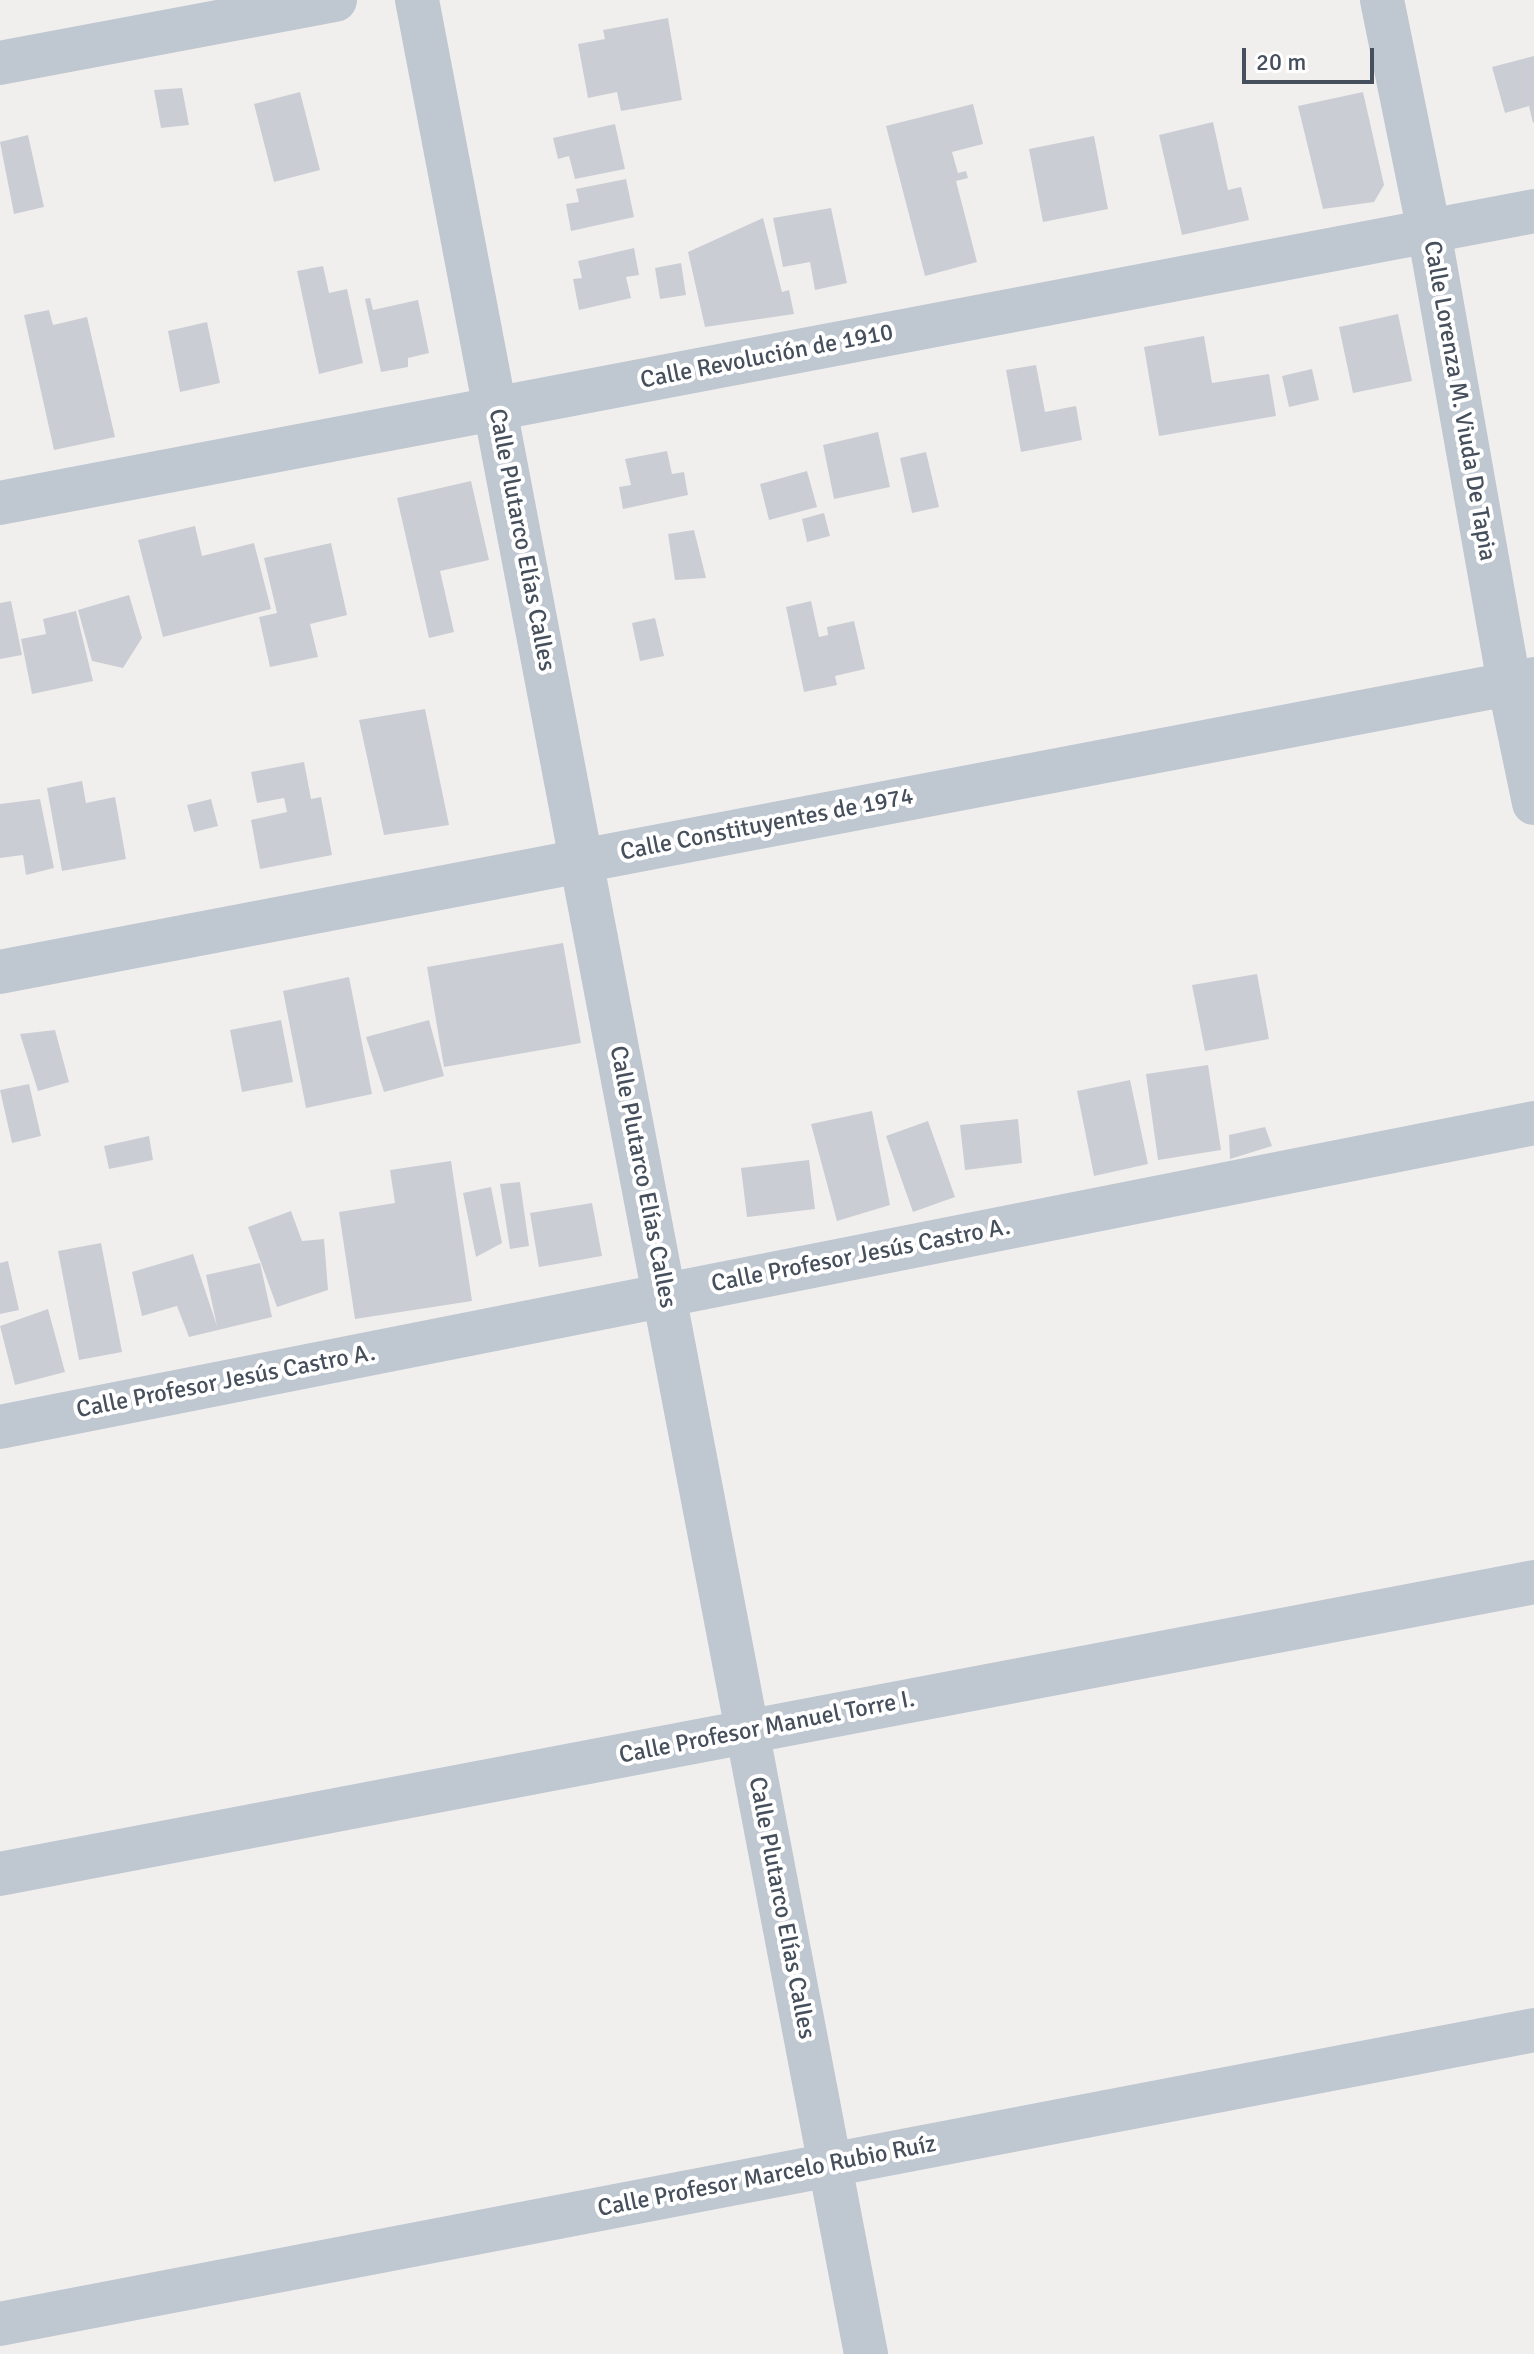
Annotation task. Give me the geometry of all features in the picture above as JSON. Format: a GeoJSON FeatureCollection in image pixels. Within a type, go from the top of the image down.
{"type":"FeatureCollection","features":[{"type":"Feature","properties":{"kind":"street"},"geometry":{"type":"LineString","coordinates":[[0,63],[335,0]]}},
{"type":"Feature","properties":{"kind":"street","name":"Calle Plutarco Elías Calles"},"geometry":{"type":"LineString","coordinates":[[417,0],[866,2354]]}},
{"type":"Feature","properties":{"kind":"street","name":"Calle Lorenza M. Viuda De Tapia"},"geometry":{"type":"LineString","coordinates":[[1382,0],[1522,681],[1534,803]]}},
{"type":"Feature","properties":{"kind":"street","name":"Calle Revolución de 1910"},"geometry":{"type":"LineString","coordinates":[[0,503],[1534,211]]}},
{"type":"Feature","properties":{"kind":"street","name":"Calle Constituyentes de 1974"},"geometry":{"type":"LineString","coordinates":[[0,972],[1522,681]]}},
{"type":"Feature","properties":{"kind":"street","name":"Calle Profesor Jesús Castro A."},"geometry":{"type":"LineString","coordinates":[[0,1427],[1534,1123]]}},
{"type":"Feature","properties":{"kind":"street","name":"Calle Profesor Manuel Torre I."},"geometry":{"type":"LineString","coordinates":[[0,1874],[1534,1582]]}},
{"type":"Feature","properties":{"kind":"street","name":"Calle Profesor Marcelo Rubio Ruíz"},"geometry":{"type":"LineString","coordinates":[[0,2324],[1534,2030]]}},
{"type":"Feature","properties":{"kind":"building"},"geometry":{"type":"Polygon","coordinates":[[[668,18],[682,100],[621,111],[617,92],[588,98],[578,44],[605,39],[603,30],[668,18]]]}},
{"type":"Feature","properties":{"kind":"building"},"geometry":{"type":"Polygon","coordinates":[[[1534,56],[1533,123],[1529,106],[1505,113],[1492,67],[1534,56]]]}},
{"type":"Feature","properties":{"kind":"building"},"geometry":{"type":"Polygon","coordinates":[[[182,88],[189,125],[161,128],[154,90],[182,88]]]}},
{"type":"Feature","properties":{"kind":"building"},"geometry":{"type":"Polygon","coordinates":[[[300,92],[320,170],[274,182],[254,104],[300,92]]]}},
{"type":"Feature","properties":{"kind":"building"},"geometry":{"type":"Polygon","coordinates":[[[1363,92],[1384,185],[1374,202],[1323,209],[1298,106],[1363,92]]]}},
{"type":"Feature","properties":{"kind":"building"},"geometry":{"type":"Polygon","coordinates":[[[973,104],[983,144],[952,152],[958,173],[966,171],[968,178],[956,181],[977,262],[925,276],[886,126],[973,104]]]}},
{"type":"Feature","properties":{"kind":"building"},"geometry":{"type":"Polygon","coordinates":[[[1213,122],[1228,190],[1241,187],[1249,220],[1182,235],[1159,135],[1213,122]]]}},
{"type":"Feature","properties":{"kind":"building"},"geometry":{"type":"Polygon","coordinates":[[[615,124],[625,169],[575,179],[569,156],[558,159],[553,138],[615,124]]]}},
{"type":"Feature","properties":{"kind":"building"},"geometry":{"type":"Polygon","coordinates":[[[28,135],[44,207],[14,214],[0,142],[28,135]]]}},
{"type":"Feature","properties":{"kind":"building"},"geometry":{"type":"Polygon","coordinates":[[[1094,136],[1108,209],[1043,222],[1029,149],[1094,136]]]}},
{"type":"Feature","properties":{"kind":"building"},"geometry":{"type":"Polygon","coordinates":[[[626,179],[634,217],[571,231],[566,204],[579,202],[576,189],[626,179]]]}},
{"type":"Feature","properties":{"kind":"building"},"geometry":{"type":"Polygon","coordinates":[[[831,208],[847,283],[815,290],[810,262],[783,267],[773,218],[831,208]]]}},
{"type":"Feature","properties":{"kind":"building"},"geometry":{"type":"Polygon","coordinates":[[[763,218],[782,292],[789,290],[794,314],[705,327],[688,252],[763,218]]]}},
{"type":"Feature","properties":{"kind":"building"},"geometry":{"type":"Polygon","coordinates":[[[634,248],[639,275],[626,277],[631,298],[579,310],[573,279],[582,278],[578,261],[634,248]]]}},
{"type":"Feature","properties":{"kind":"building"},"geometry":{"type":"Polygon","coordinates":[[[681,263],[686,295],[660,299],[655,268],[681,263]]]}},
{"type":"Feature","properties":{"kind":"building"},"geometry":{"type":"Polygon","coordinates":[[[323,266],[329,293],[347,289],[363,363],[319,374],[297,271],[323,266]]]}},
{"type":"Feature","properties":{"kind":"building"},"geometry":{"type":"Polygon","coordinates":[[[370,298],[373,310],[418,300],[429,353],[408,358],[408,367],[381,372],[365,299],[370,298]]]}},
{"type":"Feature","properties":{"kind":"building"},"geometry":{"type":"Polygon","coordinates":[[[49,310],[53,325],[87,317],[115,437],[54,450],[24,315],[49,310]]]}},
{"type":"Feature","properties":{"kind":"building"},"geometry":{"type":"Polygon","coordinates":[[[1398,314],[1412,381],[1353,393],[1339,327],[1398,314]]]}},
{"type":"Feature","properties":{"kind":"building"},"geometry":{"type":"Polygon","coordinates":[[[207,322],[220,383],[180,392],[168,331],[207,322]]]}},
{"type":"Feature","properties":{"kind":"building"},"geometry":{"type":"Polygon","coordinates":[[[1204,336],[1212,383],[1269,374],[1276,416],[1159,436],[1144,347],[1204,336]]]}},
{"type":"Feature","properties":{"kind":"building"},"geometry":{"type":"Polygon","coordinates":[[[1036,365],[1045,412],[1076,406],[1082,440],[1021,452],[1006,370],[1036,365]]]}},
{"type":"Feature","properties":{"kind":"building"},"geometry":{"type":"Polygon","coordinates":[[[1312,369],[1319,400],[1289,407],[1282,376],[1312,369]]]}},
{"type":"Feature","properties":{"kind":"building"},"geometry":{"type":"Polygon","coordinates":[[[878,432],[890,487],[834,499],[823,445],[878,432]]]}},
{"type":"Feature","properties":{"kind":"building"},"geometry":{"type":"Polygon","coordinates":[[[667,451],[672,474],[684,472],[688,495],[623,509],[619,487],[631,485],[625,459],[667,451]]]}},
{"type":"Feature","properties":{"kind":"building"},"geometry":{"type":"Polygon","coordinates":[[[926,452],[939,507],[912,513],[900,458],[926,452]]]}},
{"type":"Feature","properties":{"kind":"building"},"geometry":{"type":"Polygon","coordinates":[[[807,471],[817,507],[769,520],[760,484],[807,471]]]}},
{"type":"Feature","properties":{"kind":"building"},"geometry":{"type":"Polygon","coordinates":[[[471,481],[489,560],[440,571],[454,632],[429,638],[397,498],[471,481]]]}},
{"type":"Feature","properties":{"kind":"building"},"geometry":{"type":"Polygon","coordinates":[[[824,513],[830,536],[807,542],[802,519],[824,513]]]}},
{"type":"Feature","properties":{"kind":"building"},"geometry":{"type":"Polygon","coordinates":[[[195,526],[202,556],[254,543],[271,609],[163,637],[138,540],[195,526]]]}},
{"type":"Feature","properties":{"kind":"building"},"geometry":{"type":"Polygon","coordinates":[[[694,530],[706,578],[675,580],[668,534],[694,530]]]}},
{"type":"Feature","properties":{"kind":"building"},"geometry":{"type":"Polygon","coordinates":[[[331,543],[347,615],[310,624],[318,657],[270,667],[259,617],[277,613],[264,558],[331,543]]]}},
{"type":"Feature","properties":{"kind":"building"},"geometry":{"type":"Polygon","coordinates":[[[129,595],[142,638],[123,668],[92,661],[78,610],[129,595]]]}},
{"type":"Feature","properties":{"kind":"building"},"geometry":{"type":"Polygon","coordinates":[[[11,601],[22,655],[0,659],[0,603],[11,601]]]}},
{"type":"Feature","properties":{"kind":"building"},"geometry":{"type":"Polygon","coordinates":[[[811,601],[819,637],[828,635],[827,627],[854,621],[865,669],[835,676],[837,685],[804,692],[786,607],[811,601]]]}},
{"type":"Feature","properties":{"kind":"building"},"geometry":{"type":"Polygon","coordinates":[[[76,611],[93,681],[32,694],[21,639],[46,634],[43,619],[76,611]]]}},
{"type":"Feature","properties":{"kind":"building"},"geometry":{"type":"Polygon","coordinates":[[[655,618],[664,656],[640,661],[632,623],[655,618]]]}},
{"type":"Feature","properties":{"kind":"building"},"geometry":{"type":"Polygon","coordinates":[[[425,709],[449,825],[384,835],[359,720],[425,709]]]}},
{"type":"Feature","properties":{"kind":"building"},"geometry":{"type":"Polygon","coordinates":[[[304,762],[311,799],[321,797],[332,855],[260,869],[251,820],[287,812],[284,798],[257,803],[251,772],[304,762]]]}},
{"type":"Feature","properties":{"kind":"building"},"geometry":{"type":"Polygon","coordinates":[[[82,781],[86,803],[115,797],[126,859],[62,871],[47,788],[82,781]]]}},
{"type":"Feature","properties":{"kind":"building"},"geometry":{"type":"Polygon","coordinates":[[[40,799],[54,868],[26,875],[23,855],[0,858],[0,804],[40,799]]]}},
{"type":"Feature","properties":{"kind":"building"},"geometry":{"type":"Polygon","coordinates":[[[211,799],[218,826],[194,832],[187,805],[211,799]]]}},
{"type":"Feature","properties":{"kind":"building"},"geometry":{"type":"Polygon","coordinates":[[[563,943],[581,1043],[444,1067],[427,967],[563,943]]]}},
{"type":"Feature","properties":{"kind":"building"},"geometry":{"type":"Polygon","coordinates":[[[1257,974],[1269,1039],[1205,1051],[1192,985],[1257,974]]]}},
{"type":"Feature","properties":{"kind":"building"},"geometry":{"type":"Polygon","coordinates":[[[349,977],[372,1094],[306,1108],[283,991],[349,977]]]}},
{"type":"Feature","properties":{"kind":"building"},"geometry":{"type":"Polygon","coordinates":[[[281,1020],[293,1082],[242,1092],[230,1030],[281,1020]]]}},
{"type":"Feature","properties":{"kind":"building"},"geometry":{"type":"Polygon","coordinates":[[[429,1020],[444,1076],[384,1092],[366,1037],[429,1020]]]}},
{"type":"Feature","properties":{"kind":"building"},"geometry":{"type":"Polygon","coordinates":[[[55,1030],[69,1082],[38,1091],[20,1034],[55,1030]]]}},
{"type":"Feature","properties":{"kind":"building"},"geometry":{"type":"Polygon","coordinates":[[[1208,1065],[1221,1150],[1158,1160],[1146,1074],[1208,1065]]]}},
{"type":"Feature","properties":{"kind":"building"},"geometry":{"type":"Polygon","coordinates":[[[1130,1080],[1148,1164],[1094,1176],[1077,1091],[1130,1080]]]}},
{"type":"Feature","properties":{"kind":"building"},"geometry":{"type":"Polygon","coordinates":[[[29,1084],[41,1136],[12,1143],[0,1090],[29,1084]]]}},
{"type":"Feature","properties":{"kind":"building"},"geometry":{"type":"Polygon","coordinates":[[[872,1111],[890,1205],[837,1221],[811,1124],[872,1111]]]}},
{"type":"Feature","properties":{"kind":"building"},"geometry":{"type":"Polygon","coordinates":[[[1018,1119],[1022,1163],[965,1170],[960,1125],[1018,1119]]]}},
{"type":"Feature","properties":{"kind":"building"},"geometry":{"type":"Polygon","coordinates":[[[928,1121],[955,1197],[913,1212],[886,1136],[928,1121]]]}},
{"type":"Feature","properties":{"kind":"building"},"geometry":{"type":"Polygon","coordinates":[[[1265,1127],[1272,1146],[1230,1159],[1229,1135],[1265,1127]]]}},
{"type":"Feature","properties":{"kind":"building"},"geometry":{"type":"Polygon","coordinates":[[[149,1136],[153,1160],[109,1169],[104,1146],[149,1136]]]}},
{"type":"Feature","properties":{"kind":"building"},"geometry":{"type":"Polygon","coordinates":[[[809,1160],[815,1209],[747,1217],[741,1168],[809,1160]]]}},
{"type":"Feature","properties":{"kind":"building"},"geometry":{"type":"Polygon","coordinates":[[[451,1161],[472,1301],[355,1319],[339,1212],[395,1203],[390,1170],[451,1161]]]}},
{"type":"Feature","properties":{"kind":"building"},"geometry":{"type":"Polygon","coordinates":[[[520,1182],[529,1246],[510,1249],[500,1184],[520,1182]]]}},
{"type":"Feature","properties":{"kind":"building"},"geometry":{"type":"Polygon","coordinates":[[[491,1187],[502,1243],[476,1257],[463,1193],[491,1187]]]}},
{"type":"Feature","properties":{"kind":"building"},"geometry":{"type":"Polygon","coordinates":[[[592,1203],[602,1256],[539,1267],[530,1213],[592,1203]]]}},
{"type":"Feature","properties":{"kind":"building"},"geometry":{"type":"Polygon","coordinates":[[[291,1211],[302,1241],[324,1239],[328,1290],[277,1307],[248,1227],[291,1211]]]}},
{"type":"Feature","properties":{"kind":"building"},"geometry":{"type":"Polygon","coordinates":[[[101,1243],[122,1352],[79,1360],[58,1251],[101,1243]]]}},
{"type":"Feature","properties":{"kind":"building"},"geometry":{"type":"Polygon","coordinates":[[[193,1254],[217,1326],[206,1275],[260,1263],[272,1317],[189,1337],[177,1306],[142,1316],[132,1272],[193,1254]]]}},
{"type":"Feature","properties":{"kind":"building"},"geometry":{"type":"Polygon","coordinates":[[[8,1261],[19,1310],[0,1314],[0,1263],[8,1261]]]}},
{"type":"Feature","properties":{"kind":"building"},"geometry":{"type":"Polygon","coordinates":[[[48,1309],[65,1372],[15,1385],[0,1326],[48,1309]]]}}]}
